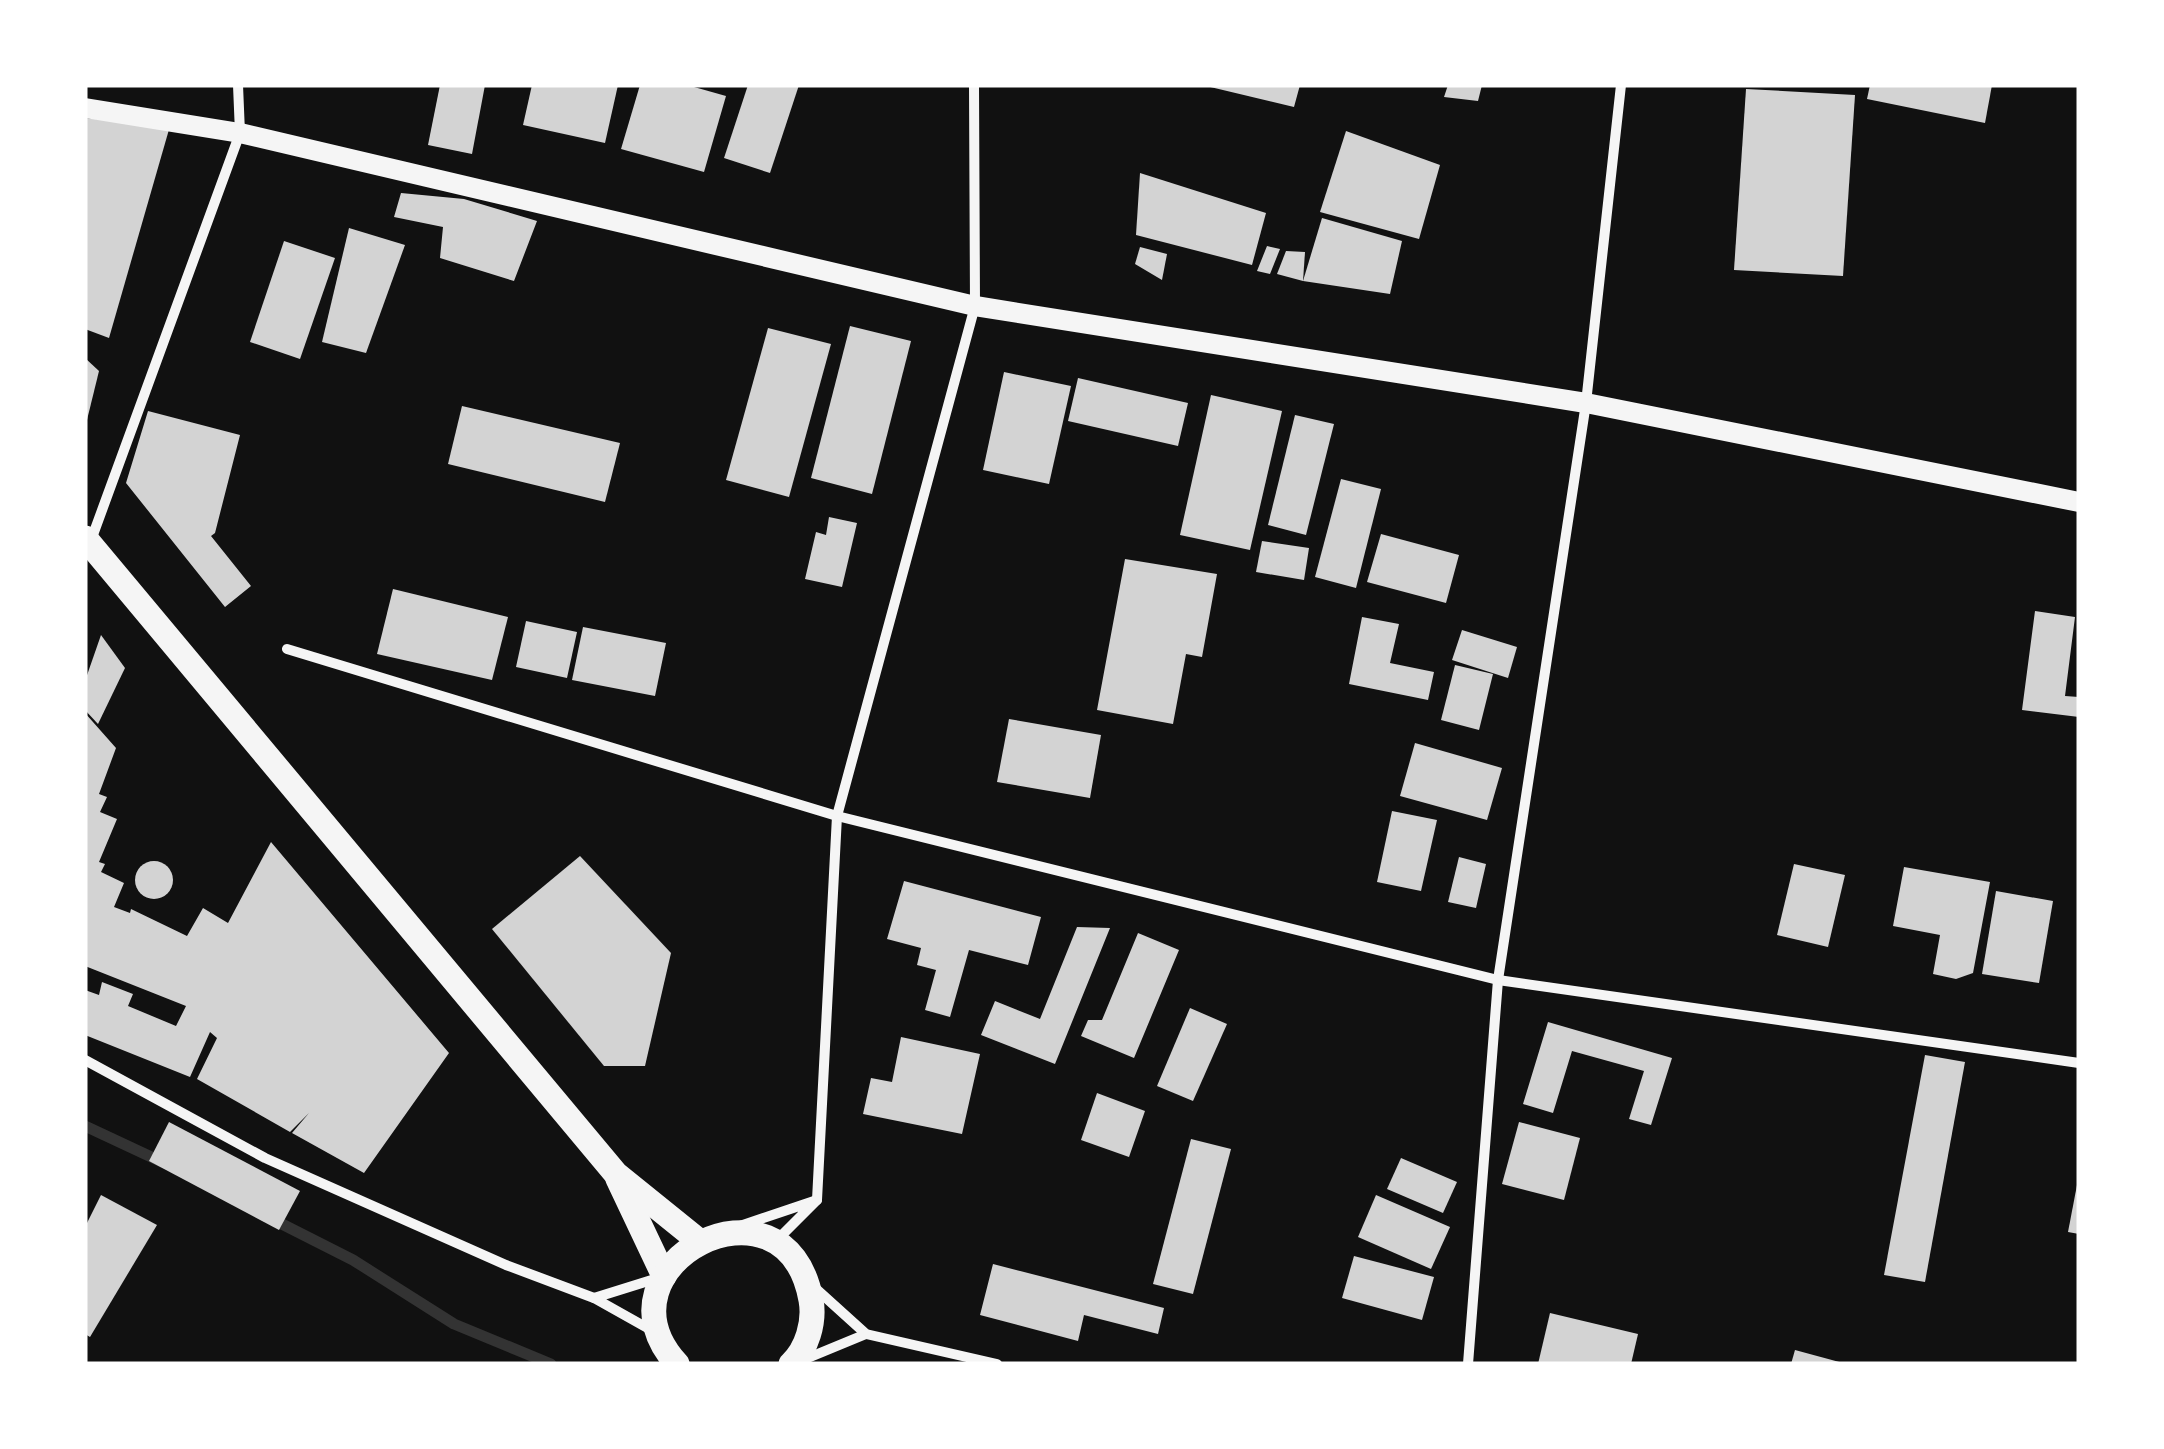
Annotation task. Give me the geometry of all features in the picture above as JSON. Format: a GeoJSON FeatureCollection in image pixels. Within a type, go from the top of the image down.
{"type":"FeatureCollection","features":[{"type":"Feature","properties":{"kind":"main road"},"geometry":{"type":"LineString","coordinates":[[85,108],[240,133],[976,306],[1586,403],[2079,502]]}},
{"type":"Feature","properties":{"kind":"main road"},"geometry":{"type":"LineString","coordinates":[[86,545],[616,1174],[699,1240]]}},
{"type":"Feature","properties":{"kind":"main road"},"geometry":{"type":"LineString","coordinates":[[616,1174],[664,1276]]}},
{"type":"Feature","properties":{"kind":"main road"},"geometry":{"type":"LineString","coordinates":[[677,1364],[660,1334],[656,1300],[664,1276],[678,1255],[699,1240],[723,1233],[750,1234],[774,1242],[795,1260],[808,1282],[813,1308],[809,1334],[792,1364]]}},
{"type":"Feature","properties":{"kind":"street"},"geometry":{"type":"LineString","coordinates":[[86,545],[240,133],[238,85]]}},
{"type":"Feature","properties":{"kind":"street"},"geometry":{"type":"LineString","coordinates":[[774,1242],[817,1200],[837,816],[976,306],[974,85]]}},
{"type":"Feature","properties":{"kind":"street"},"geometry":{"type":"LineString","coordinates":[[1468,1364],[1498,980],[1586,403],[1621,85]]}},
{"type":"Feature","properties":{"kind":"street"},"geometry":{"type":"LineString","coordinates":[[287,648],[837,816],[1498,980],[2079,1063]]}},
{"type":"Feature","properties":{"kind":"street"},"geometry":{"type":"LineString","coordinates":[[85,1060],[266,1158],[506,1265],[594,1298],[660,1334]]}},
{"type":"Feature","properties":{"kind":"street"},"geometry":{"type":"LineString","coordinates":[[699,1240],[817,1200]]}},
{"type":"Feature","properties":{"kind":"street"},"geometry":{"type":"LineString","coordinates":[[594,1298],[664,1276]]}},
{"type":"Feature","properties":{"kind":"street"},"geometry":{"type":"LineString","coordinates":[[808,1282],[866,1334],[997,1364]]}},
{"type":"Feature","properties":{"kind":"street"},"geometry":{"type":"LineString","coordinates":[[792,1364],[866,1334]]}},
{"type":"Feature","properties":{"kind":"building"},"geometry":{"type":"Polygon","coordinates":[[[440,85],[485,85],[472,154],[428,145],[440,85]]]}},
{"type":"Feature","properties":{"kind":"building"},"geometry":{"type":"Polygon","coordinates":[[[532,85],[618,85],[605,143],[523,125],[532,85]]]}},
{"type":"Feature","properties":{"kind":"building"},"geometry":{"type":"Polygon","coordinates":[[[640,85],[687,85],[726,96],[704,172],[621,149],[640,85]]]}},
{"type":"Feature","properties":{"kind":"building"},"geometry":{"type":"Polygon","coordinates":[[[748,85],[799,85],[770,173],[724,158],[748,85]]]}},
{"type":"Feature","properties":{"kind":"building"},"geometry":{"type":"Polygon","coordinates":[[[1202,85],[1300,85],[1294,107],[1202,85]]]}},
{"type":"Feature","properties":{"kind":"building"},"geometry":{"type":"Polygon","coordinates":[[[1448,85],[1482,85],[1478,101],[1444,97],[1448,85]]]}},
{"type":"Feature","properties":{"kind":"building"},"geometry":{"type":"Polygon","coordinates":[[[1870,85],[1992,85],[1985,123],[1867,99],[1870,85]]]}},
{"type":"Feature","properties":{"kind":"building"},"geometry":{"type":"Polygon","coordinates":[[[1746,89],[1855,95],[1843,276],[1734,270],[1746,89]]]}},
{"type":"Feature","properties":{"kind":"building"},"geometry":{"type":"Polygon","coordinates":[[[85,118],[170,126],[109,338],[85,329],[85,118]]]}},
{"type":"Feature","properties":{"kind":"building"},"geometry":{"type":"Polygon","coordinates":[[[1346,131],[1440,165],[1419,239],[1320,212],[1346,131]]]}},
{"type":"Feature","properties":{"kind":"building"},"geometry":{"type":"Polygon","coordinates":[[[1140,173],[1266,213],[1252,265],[1136,235],[1140,173]]]}},
{"type":"Feature","properties":{"kind":"building"},"geometry":{"type":"Polygon","coordinates":[[[401,193],[464,199],[537,221],[514,281],[440,258],[443,227],[394,217],[401,193]]]}},
{"type":"Feature","properties":{"kind":"building"},"geometry":{"type":"Polygon","coordinates":[[[1322,218],[1402,241],[1390,294],[1303,281],[1322,218]]]}},
{"type":"Feature","properties":{"kind":"building"},"geometry":{"type":"Polygon","coordinates":[[[349,228],[405,245],[366,353],[322,342],[349,228]]]}},
{"type":"Feature","properties":{"kind":"building"},"geometry":{"type":"Polygon","coordinates":[[[284,241],[335,258],[300,359],[250,342],[284,241]]]}},
{"type":"Feature","properties":{"kind":"building"},"geometry":{"type":"Polygon","coordinates":[[[1267,246],[1280,249],[1270,274],[1257,271],[1267,246]]]}},
{"type":"Feature","properties":{"kind":"building"},"geometry":{"type":"Polygon","coordinates":[[[1140,247],[1167,254],[1162,280],[1135,264],[1140,247]]]}},
{"type":"Feature","properties":{"kind":"building"},"geometry":{"type":"Polygon","coordinates":[[[1286,251],[1305,252],[1303,281],[1277,274],[1286,251]]]}},
{"type":"Feature","properties":{"kind":"building"},"geometry":{"type":"Polygon","coordinates":[[[850,326],[911,341],[872,494],[811,478],[850,326]]]}},
{"type":"Feature","properties":{"kind":"building"},"geometry":{"type":"Polygon","coordinates":[[[768,328],[831,344],[789,497],[726,480],[768,328]]]}},
{"type":"Feature","properties":{"kind":"building"},"geometry":{"type":"Polygon","coordinates":[[[85,358],[99,371],[86,424],[85,424],[85,358]]]}},
{"type":"Feature","properties":{"kind":"building"},"geometry":{"type":"Polygon","coordinates":[[[1004,372],[1071,386],[1049,484],[983,470],[1004,372]]]}},
{"type":"Feature","properties":{"kind":"building"},"geometry":{"type":"Polygon","coordinates":[[[1078,378],[1188,403],[1178,446],[1068,421],[1078,378]]]}},
{"type":"Feature","properties":{"kind":"building"},"geometry":{"type":"Polygon","coordinates":[[[1211,395],[1282,411],[1250,550],[1180,535],[1211,395]]]}},
{"type":"Feature","properties":{"kind":"building"},"geometry":{"type":"Polygon","coordinates":[[[462,406],[620,443],[605,502],[448,464],[462,406]]]}},
{"type":"Feature","properties":{"kind":"building"},"geometry":{"type":"Polygon","coordinates":[[[148,411],[240,435],[215,533],[211,536],[251,586],[225,607],[126,483],[148,411]]]}},
{"type":"Feature","properties":{"kind":"building"},"geometry":{"type":"Polygon","coordinates":[[[1295,415],[1334,424],[1306,535],[1268,525],[1295,415]]]}},
{"type":"Feature","properties":{"kind":"building"},"geometry":{"type":"Polygon","coordinates":[[[1341,479],[1381,489],[1356,588],[1315,577],[1341,479]]]}},
{"type":"Feature","properties":{"kind":"building"},"geometry":{"type":"Polygon","coordinates":[[[829,517],[857,523],[842,587],[805,579],[816,532],[826,535],[829,517]]]}},
{"type":"Feature","properties":{"kind":"building"},"geometry":{"type":"Polygon","coordinates":[[[1381,534],[1459,555],[1446,603],[1367,582],[1381,534]]]}},
{"type":"Feature","properties":{"kind":"building"},"geometry":{"type":"Polygon","coordinates":[[[1262,541],[1309,548],[1304,580],[1256,572],[1262,541]]]}},
{"type":"Feature","properties":{"kind":"building"},"geometry":{"type":"Polygon","coordinates":[[[1125,559],[1217,574],[1202,657],[1186,654],[1173,724],[1097,710],[1125,559]]]}},
{"type":"Feature","properties":{"kind":"building"},"geometry":{"type":"Polygon","coordinates":[[[393,589],[508,617],[492,680],[377,654],[393,589]]]}},
{"type":"Feature","properties":{"kind":"building"},"geometry":{"type":"Polygon","coordinates":[[[2035,611],[2075,617],[2065,696],[2079,697],[2079,717],[2022,710],[2035,611]]]}},
{"type":"Feature","properties":{"kind":"building"},"geometry":{"type":"Polygon","coordinates":[[[1362,617],[1399,624],[1390,663],[1434,672],[1428,700],[1349,684],[1362,617]]]}},
{"type":"Feature","properties":{"kind":"building"},"geometry":{"type":"Polygon","coordinates":[[[526,621],[577,632],[567,678],[516,667],[526,621]]]}},
{"type":"Feature","properties":{"kind":"building"},"geometry":{"type":"Polygon","coordinates":[[[583,627],[666,643],[655,696],[572,680],[583,627]]]}},
{"type":"Feature","properties":{"kind":"building"},"geometry":{"type":"Polygon","coordinates":[[[1462,630],[1517,647],[1508,678],[1452,660],[1462,630]]]}},
{"type":"Feature","properties":{"kind":"building"},"geometry":{"type":"Polygon","coordinates":[[[101,635],[125,668],[98,724],[85,710],[85,681],[101,635]]]}},
{"type":"Feature","properties":{"kind":"building"},"geometry":{"type":"Polygon","coordinates":[[[1455,665],[1493,674],[1479,730],[1441,720],[1455,665]]]}},
{"type":"Feature","properties":{"kind":"building"},"geometry":{"type":"Polygon","coordinates":[[[85,713],[116,748],[99,794],[107,797],[100,812],[117,819],[99,862],[105,864],[101,872],[124,883],[114,907],[130,913],[131,909],[187,936],[203,908],[228,923],[271,842],[449,1053],[364,1173],[292,1133],[309,1113],[290,1132],[197,1079],[217,1038],[210,1032],[190,1077],[85,1035],[85,990],[99,995],[102,982],[133,994],[128,1006],[176,1026],[186,1006],[85,966],[85,713]]]}},
{"type":"Feature","properties":{"kind":"building"},"geometry":{"type":"Polygon","coordinates":[[[1009,719],[1101,735],[1090,798],[997,782],[1009,719]]]}},
{"type":"Feature","properties":{"kind":"building"},"geometry":{"type":"Polygon","coordinates":[[[1415,743],[1502,768],[1487,820],[1400,796],[1415,743]]]}},
{"type":"Feature","properties":{"kind":"building"},"geometry":{"type":"Polygon","coordinates":[[[1392,811],[1437,820],[1421,891],[1377,882],[1392,811]]]}},
{"type":"Feature","properties":{"kind":"building"},"geometry":{"type":"Polygon","coordinates":[[[580,856],[671,953],[645,1066],[604,1066],[492,929],[580,856]]]}},
{"type":"Feature","properties":{"kind":"building"},"geometry":{"type":"Polygon","coordinates":[[[1459,857],[1486,864],[1476,908],[1448,902],[1459,857]]]}},
{"type":"Feature","properties":{"kind":"building"},"geometry":{"type":"Polygon","coordinates":[[[154,861],[167,867],[173,880],[167,893],[154,899],[141,893],[135,880],[141,867],[154,861]]]}},
{"type":"Feature","properties":{"kind":"building"},"geometry":{"type":"Polygon","coordinates":[[[1794,864],[1845,875],[1828,947],[1777,935],[1794,864]]]}},
{"type":"Feature","properties":{"kind":"building"},"geometry":{"type":"Polygon","coordinates":[[[1904,867],[1990,882],[1973,973],[1956,979],[1933,974],[1940,935],[1893,926],[1904,867]]]}},
{"type":"Feature","properties":{"kind":"building"},"geometry":{"type":"Polygon","coordinates":[[[904,881],[1041,917],[1028,965],[969,950],[950,1017],[925,1010],[936,970],[917,965],[921,948],[887,939],[904,881]]]}},
{"type":"Feature","properties":{"kind":"building"},"geometry":{"type":"Polygon","coordinates":[[[1996,891],[2053,901],[2039,983],[1982,974],[1996,891]]]}},
{"type":"Feature","properties":{"kind":"building"},"geometry":{"type":"Polygon","coordinates":[[[1077,927],[1110,928],[1055,1064],[981,1035],[995,1001],[1040,1019],[1077,927]]]}},
{"type":"Feature","properties":{"kind":"building"},"geometry":{"type":"Polygon","coordinates":[[[1138,933],[1179,950],[1134,1058],[1081,1036],[1088,1020],[1102,1020],[1138,933]]]}},
{"type":"Feature","properties":{"kind":"building"},"geometry":{"type":"Polygon","coordinates":[[[1190,1008],[1227,1024],[1193,1101],[1157,1086],[1190,1008]]]}},
{"type":"Feature","properties":{"kind":"building"},"geometry":{"type":"Polygon","coordinates":[[[1548,1022],[1672,1058],[1651,1125],[1629,1119],[1644,1071],[1572,1051],[1553,1113],[1523,1104],[1548,1022]]]}},
{"type":"Feature","properties":{"kind":"building"},"geometry":{"type":"Polygon","coordinates":[[[901,1037],[980,1054],[962,1134],[863,1114],[871,1078],[892,1082],[901,1037]]]}},
{"type":"Feature","properties":{"kind":"building"},"geometry":{"type":"Polygon","coordinates":[[[1925,1055],[1965,1062],[1925,1282],[1884,1275],[1925,1055]]]}},
{"type":"Feature","properties":{"kind":"building"},"geometry":{"type":"Polygon","coordinates":[[[1097,1093],[1145,1111],[1129,1157],[1081,1140],[1097,1093]]]}},
{"type":"Feature","properties":{"kind":"building"},"geometry":{"type":"Polygon","coordinates":[[[169,1122],[300,1191],[279,1230],[149,1161],[169,1122]]]}},
{"type":"Feature","properties":{"kind":"building"},"geometry":{"type":"Polygon","coordinates":[[[1519,1122],[1580,1138],[1564,1200],[1502,1184],[1519,1122]]]}},
{"type":"Feature","properties":{"kind":"building"},"geometry":{"type":"Polygon","coordinates":[[[1191,1139],[1231,1149],[1193,1294],[1153,1284],[1191,1139]]]}},
{"type":"Feature","properties":{"kind":"building"},"geometry":{"type":"Polygon","coordinates":[[[1401,1158],[1457,1182],[1443,1213],[1387,1189],[1401,1158]]]}},
{"type":"Feature","properties":{"kind":"building"},"geometry":{"type":"Polygon","coordinates":[[[2079,1185],[2079,1234],[2068,1232],[2079,1185]]]}},
{"type":"Feature","properties":{"kind":"building"},"geometry":{"type":"Polygon","coordinates":[[[101,1195],[157,1225],[90,1337],[85,1334],[85,1227],[101,1195]]]}},
{"type":"Feature","properties":{"kind":"building"},"geometry":{"type":"Polygon","coordinates":[[[1376,1195],[1450,1227],[1431,1269],[1358,1237],[1376,1195]]]}},
{"type":"Feature","properties":{"kind":"building"},"geometry":{"type":"Polygon","coordinates":[[[1354,1256],[1434,1277],[1422,1320],[1342,1298],[1354,1256]]]}},
{"type":"Feature","properties":{"kind":"building"},"geometry":{"type":"Polygon","coordinates":[[[993,1264],[1164,1308],[1158,1334],[1084,1315],[1078,1341],[980,1315],[993,1264]]]}},
{"type":"Feature","properties":{"kind":"building"},"geometry":{"type":"Polygon","coordinates":[[[1550,1313],[1638,1334],[1631,1364],[1538,1364],[1550,1313]]]}},
{"type":"Feature","properties":{"kind":"building"},"geometry":{"type":"Polygon","coordinates":[[[1795,1350],[1843,1363],[1843,1364],[1791,1364],[1795,1350]]]}},
{"type":"Feature","properties":{"kind":"waterway"},"geometry":{"type":"LineString","coordinates":[[85,1126],[162,1162]]}},
{"type":"Feature","properties":{"kind":"waterway"},"geometry":{"type":"LineString","coordinates":[[272,1219],[353,1260],[454,1324],[551,1364]]}}]}
